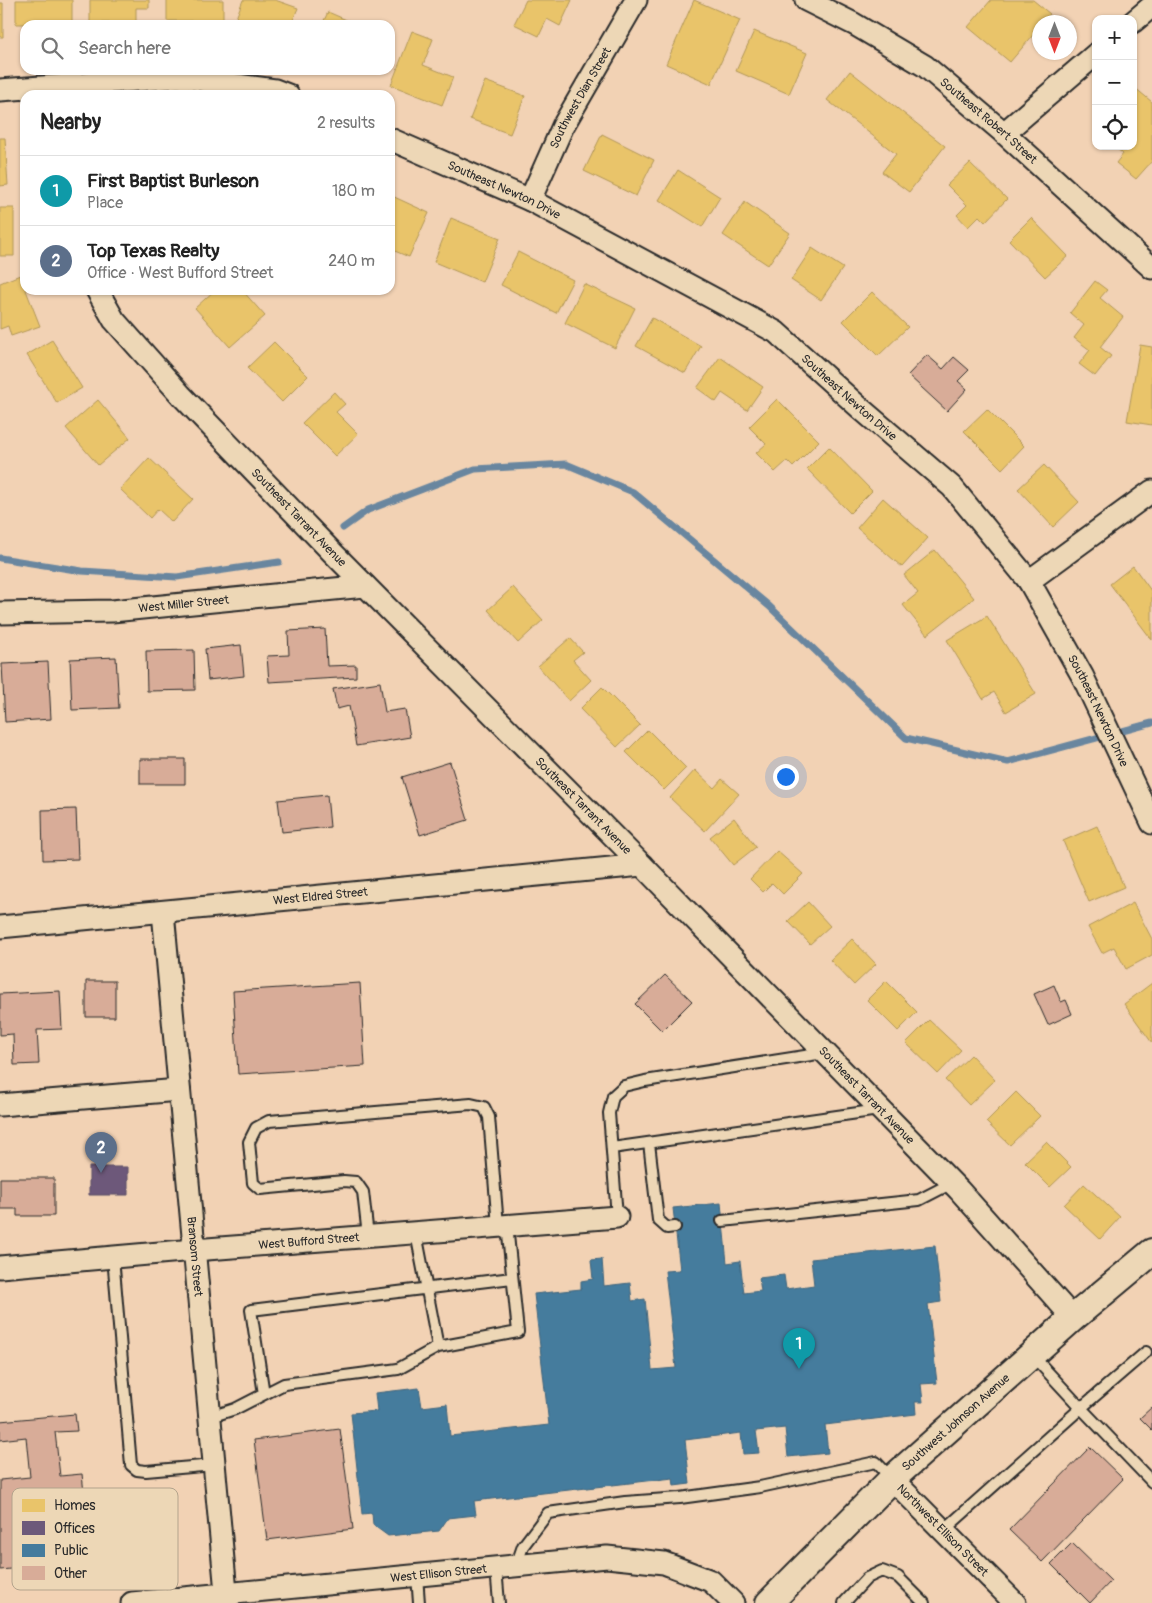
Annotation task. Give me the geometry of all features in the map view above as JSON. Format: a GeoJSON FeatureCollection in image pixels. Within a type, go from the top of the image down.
{"type":"FeatureCollection","features":[{"type":"Feature","properties":{"kind":"street","name":"Southwest Dian Street"},"geometry":{"type":"LineString","coordinates":[[530,200],[563,126],[636,0]]}},
{"type":"Feature","properties":{"kind":"street","name":"Southeast Robert Street"},"geometry":{"type":"LineString","coordinates":[[806,0],[854,24],[925,66],[1004,133],[1152,268]]}},
{"type":"Feature","properties":{"kind":"street"},"geometry":{"type":"LineString","coordinates":[[1137,19],[1152,6]]}},
{"type":"Feature","properties":{"kind":"street"},"geometry":{"type":"LineString","coordinates":[[1004,133],[1092,57]]}},
{"type":"Feature","properties":{"kind":"street"},"geometry":{"type":"LineString","coordinates":[[0,90],[67,90],[179,76],[275,90]]}},
{"type":"Feature","properties":{"kind":"street","name":"Southeast Newton Drive"},"geometry":{"type":"LineString","coordinates":[[395,141],[530,200],[776,332],[860,408],[952,487],[1029,581],[1083,677],[1152,823]]}},
{"type":"Feature","properties":{"kind":"street","name":"Southeast Tarrant Avenue"},"geometry":{"type":"LineString","coordinates":[[101,295],[114,320],[181,395],[952,1183],[1073,1318]]}},
{"type":"Feature","properties":{"kind":"street"},"geometry":{"type":"LineString","coordinates":[[1029,581],[1152,491]]}},
{"type":"Feature","properties":{"kind":"street","name":"West Miller Street"},"geometry":{"type":"LineString","coordinates":[[0,613],[112,611],[366,586]]}},
{"type":"Feature","properties":{"kind":"street","name":"West Eldred Street"},"geometry":{"type":"LineString","coordinates":[[0,927],[642,865]]}},
{"type":"Feature","properties":{"kind":"street","name":"Bransom Street"},"geometry":{"type":"LineString","coordinates":[[163,912],[227,1599]]}},
{"type":"Feature","properties":{"kind":"street"},"geometry":{"type":"LineString","coordinates":[[0,1104],[179,1090]]}},
{"type":"Feature","properties":{"kind":"street","name":"West Bufford Street"},"geometry":{"type":"LineString","coordinates":[[0,1267],[617,1217]]}},
{"type":"Feature","properties":{"kind":"street","name":"Southwest Johnson Avenue"},"geometry":{"type":"LineString","coordinates":[[769,1603],[892,1479],[1073,1318],[1147,1260]]}},
{"type":"Feature","properties":{"kind":"street","name":"Northwest Ellison Street"},"geometry":{"type":"LineString","coordinates":[[892,1479],[1015,1603]]}},
{"type":"Feature","properties":{"kind":"street","name":"West Ellison Street"},"geometry":{"type":"LineString","coordinates":[[132,1603],[227,1599],[418,1575],[607,1557],[664,1563],[711,1581],[733,1603]]}},
{"type":"Feature","properties":{"kind":"lane"},"geometry":{"type":"LineString","coordinates":[[617,1217],[609,1113],[613,1096],[624,1086],[645,1081],[825,1053]]}},
{"type":"Feature","properties":{"kind":"lane"},"geometry":{"type":"LineString","coordinates":[[210,1417],[235,1409],[284,1384],[398,1369],[438,1347],[518,1332],[512,1278],[502,1226],[489,1117],[484,1107],[471,1104],[278,1120],[269,1121],[256,1128],[249,1142],[253,1183],[260,1189],[344,1181],[356,1182],[363,1192],[368,1236]]}},
{"type":"Feature","properties":{"kind":"lane"},"geometry":{"type":"LineString","coordinates":[[612,1148],[880,1110]]}},
{"type":"Feature","properties":{"kind":"lane"},"geometry":{"type":"LineString","coordinates":[[649,1143],[658,1220],[667,1228],[675,1226]]}},
{"type":"Feature","properties":{"kind":"lane"},"geometry":{"type":"LineString","coordinates":[[722,1221],[919,1200],[952,1183]]}},
{"type":"Feature","properties":{"kind":"lane"},"geometry":{"type":"LineString","coordinates":[[416,1232],[438,1347]]}},
{"type":"Feature","properties":{"kind":"lane"},"geometry":{"type":"LineString","coordinates":[[112,1257],[131,1465],[137,1470],[146,1471],[214,1465]]}},
{"type":"Feature","properties":{"kind":"lane"},"geometry":{"type":"LineString","coordinates":[[264,1394],[251,1310],[512,1278]]}},
{"type":"Feature","properties":{"kind":"lane"},"geometry":{"type":"LineString","coordinates":[[944,1531],[1146,1352]]}},
{"type":"Feature","properties":{"kind":"lane"},"geometry":{"type":"LineString","coordinates":[[1032,1355],[1152,1482]]}},
{"type":"Feature","properties":{"kind":"lane"},"geometry":{"type":"LineString","coordinates":[[500,1603],[506,1567],[548,1513],[625,1502],[680,1498],[760,1487],[876,1462],[892,1479]]}},
{"type":"Feature","properties":{"kind":"lane"},"geometry":{"type":"LineString","coordinates":[[844,1603],[868,1578],[882,1571],[898,1577],[924,1603]]}},
{"type":"Feature","properties":{"kind":"lane"},"geometry":{"type":"LineString","coordinates":[[418,1575],[420,1603]]}},
{"type":"Feature","properties":{"kind":"building: Homes"},"geometry":{"type":"Polygon","coordinates":[[[16,0],[72,0],[72,20],[20,20],[20,24],[16,24],[16,0]]]}},
{"type":"Feature","properties":{"kind":"building: Homes"},"geometry":{"type":"Polygon","coordinates":[[[90,0],[149,0],[149,8],[136,8],[136,20],[90,20],[90,0]]]}},
{"type":"Feature","properties":{"kind":"building: Homes"},"geometry":{"type":"Polygon","coordinates":[[[167,0],[223,0],[223,20],[167,20],[167,0]]]}},
{"type":"Feature","properties":{"kind":"building: Homes"},"geometry":{"type":"Polygon","coordinates":[[[243,0],[275,0],[298,8],[293,20],[242,20],[236,18],[243,0]]]}},
{"type":"Feature","properties":{"kind":"building: Homes"},"geometry":{"type":"Polygon","coordinates":[[[526,0],[572,0],[560,26],[547,19],[539,36],[514,24],[526,0]]]}},
{"type":"Feature","properties":{"kind":"building: Homes"},"geometry":{"type":"Polygon","coordinates":[[[694,0],[740,20],[711,84],[666,64],[694,0]]]}},
{"type":"Feature","properties":{"kind":"building: Homes"},"geometry":{"type":"Polygon","coordinates":[[[991,0],[1033,0],[1050,14],[1032,15],[1032,36],[1010,62],[968,27],[991,0]]]}},
{"type":"Feature","properties":{"kind":"building: Homes"},"geometry":{"type":"Polygon","coordinates":[[[0,3],[3,3],[3,37],[0,37],[0,3]]]}},
{"type":"Feature","properties":{"kind":"building: Homes"},"geometry":{"type":"Polygon","coordinates":[[[328,12],[346,20],[324,20],[328,12]]]}},
{"type":"Feature","properties":{"kind":"building: Homes"},"geometry":{"type":"Polygon","coordinates":[[[412,31],[433,39],[423,65],[453,77],[442,105],[391,85],[412,31]]]}},
{"type":"Feature","properties":{"kind":"building: Homes"},"geometry":{"type":"Polygon","coordinates":[[[754,31],[807,53],[789,94],[736,71],[754,31]]]}},
{"type":"Feature","properties":{"kind":"building: Homes"},"geometry":{"type":"Polygon","coordinates":[[[850,71],[945,146],[909,192],[882,172],[896,154],[827,100],[850,71]]]}},
{"type":"Feature","properties":{"kind":"building: Homes"},"geometry":{"type":"Polygon","coordinates":[[[485,81],[525,96],[510,134],[470,119],[485,81]]]}},
{"type":"Feature","properties":{"kind":"building: Homes"},"geometry":{"type":"Polygon","coordinates":[[[1137,90],[1152,102],[1152,161],[1136,179],[1116,163],[1123,154],[1118,150],[1137,150],[1137,90]]]}},
{"type":"Feature","properties":{"kind":"building: Homes"},"geometry":{"type":"Polygon","coordinates":[[[602,134],[654,160],[636,196],[584,171],[602,134]]]}},
{"type":"Feature","properties":{"kind":"building: Homes"},"geometry":{"type":"Polygon","coordinates":[[[0,138],[5,138],[8,185],[0,186],[0,138]]]}},
{"type":"Feature","properties":{"kind":"building: Homes"},"geometry":{"type":"Polygon","coordinates":[[[970,163],[1007,199],[985,222],[979,216],[968,227],[957,215],[967,205],[947,185],[970,163]]]}},
{"type":"Feature","properties":{"kind":"building: Homes"},"geometry":{"type":"Polygon","coordinates":[[[678,170],[720,197],[702,227],[659,200],[678,170]]]}},
{"type":"Feature","properties":{"kind":"building: Homes"},"geometry":{"type":"Polygon","coordinates":[[[395,197],[429,213],[409,257],[395,251],[395,197]]]}},
{"type":"Feature","properties":{"kind":"building: Homes"},"geometry":{"type":"Polygon","coordinates":[[[745,202],[790,233],[768,265],[723,235],[745,202]]]}},
{"type":"Feature","properties":{"kind":"building: Homes"},"geometry":{"type":"Polygon","coordinates":[[[0,208],[14,208],[14,256],[0,256],[0,208]]]}},
{"type":"Feature","properties":{"kind":"building: Homes"},"geometry":{"type":"Polygon","coordinates":[[[451,218],[500,238],[482,282],[434,262],[451,218]]]}},
{"type":"Feature","properties":{"kind":"building: Homes"},"geometry":{"type":"Polygon","coordinates":[[[1031,218],[1068,256],[1045,277],[1009,240],[1031,218]]]}},
{"type":"Feature","properties":{"kind":"building: Homes"},"geometry":{"type":"Polygon","coordinates":[[[812,248],[843,268],[821,300],[791,280],[812,248]]]}},
{"type":"Feature","properties":{"kind":"building: Homes"},"geometry":{"type":"Polygon","coordinates":[[[518,252],[573,280],[556,313],[501,285],[518,252]]]}},
{"type":"Feature","properties":{"kind":"building: Homes"},"geometry":{"type":"Polygon","coordinates":[[[20,275],[20,295],[28,295],[40,326],[11,336],[8,326],[0,329],[0,283],[20,275]]]}},
{"type":"Feature","properties":{"kind":"building: Homes"},"geometry":{"type":"Polygon","coordinates":[[[1095,281],[1107,290],[1100,298],[1123,317],[1100,347],[1111,356],[1095,376],[1079,364],[1090,350],[1074,338],[1084,325],[1070,313],[1095,281]]]}},
{"type":"Feature","properties":{"kind":"building: Homes"},"geometry":{"type":"Polygon","coordinates":[[[584,284],[635,308],[615,348],[565,323],[584,284]]]}},
{"type":"Feature","properties":{"kind":"building: Homes"},"geometry":{"type":"Polygon","coordinates":[[[872,292],[908,327],[878,356],[843,321],[872,292]]]}},
{"type":"Feature","properties":{"kind":"building: Homes"},"geometry":{"type":"Polygon","coordinates":[[[209,295],[246,295],[265,316],[230,347],[195,308],[209,295]]]}},
{"type":"Feature","properties":{"kind":"building: Homes"},"geometry":{"type":"Polygon","coordinates":[[[652,318],[701,346],[685,373],[636,346],[652,318]]]}},
{"type":"Feature","properties":{"kind":"building: Homes"},"geometry":{"type":"Polygon","coordinates":[[[52,340],[82,388],[57,403],[27,355],[52,340]]]}},
{"type":"Feature","properties":{"kind":"building: Homes"},"geometry":{"type":"Polygon","coordinates":[[[274,342],[308,376],[282,402],[247,368],[274,342]]]}},
{"type":"Feature","properties":{"kind":"building: Homes"},"geometry":{"type":"Polygon","coordinates":[[[1140,345],[1152,347],[1152,425],[1127,421],[1140,345]]]}},
{"type":"Feature","properties":{"kind":"building: Homes"},"geometry":{"type":"Polygon","coordinates":[[[720,357],[763,387],[747,410],[722,393],[716,402],[697,388],[720,357]]]}},
{"type":"Feature","properties":{"kind":"building: Homes"},"geometry":{"type":"Polygon","coordinates":[[[334,392],[345,404],[336,412],[358,434],[335,456],[302,423],[334,392]]]}},
{"type":"Feature","properties":{"kind":"building: Homes"},"geometry":{"type":"Polygon","coordinates":[[[777,399],[819,441],[793,467],[787,461],[775,472],[756,453],[766,444],[749,427],[777,399]]]}},
{"type":"Feature","properties":{"kind":"building: Homes"},"geometry":{"type":"Polygon","coordinates":[[[98,400],[130,438],[98,465],[66,428],[98,400]]]}},
{"type":"Feature","properties":{"kind":"building: Homes"},"geometry":{"type":"Polygon","coordinates":[[[987,409],[1024,446],[1002,469],[964,431],[987,409]]]}},
{"type":"Feature","properties":{"kind":"building: Homes"},"geometry":{"type":"Polygon","coordinates":[[[829,447],[872,491],[850,513],[807,469],[829,447]]]}},
{"type":"Feature","properties":{"kind":"building: Homes"},"geometry":{"type":"Polygon","coordinates":[[[149,458],[193,499],[172,522],[158,509],[150,518],[120,489],[149,458]]]}},
{"type":"Feature","properties":{"kind":"building: Homes"},"geometry":{"type":"Polygon","coordinates":[[[1044,465],[1079,502],[1053,527],[1018,489],[1044,465]]]}},
{"type":"Feature","properties":{"kind":"building: Homes"},"geometry":{"type":"Polygon","coordinates":[[[883,498],[928,538],[902,567],[857,528],[883,498]]]}},
{"type":"Feature","properties":{"kind":"building: Homes"},"geometry":{"type":"Polygon","coordinates":[[[935,550],[974,598],[927,635],[903,605],[918,593],[904,575],[935,550]]]}},
{"type":"Feature","properties":{"kind":"building: Homes"},"geometry":{"type":"Polygon","coordinates":[[[1133,566],[1152,592],[1152,640],[1110,584],[1133,566]]]}},
{"type":"Feature","properties":{"kind":"building: Homes"},"geometry":{"type":"Polygon","coordinates":[[[513,587],[543,620],[518,643],[488,610],[513,587]]]}},
{"type":"Feature","properties":{"kind":"building: Homes"},"geometry":{"type":"Polygon","coordinates":[[[987,616],[1036,694],[1006,712],[994,692],[983,699],[947,640],[987,616]]]}},
{"type":"Feature","properties":{"kind":"building: Homes"},"geometry":{"type":"Polygon","coordinates":[[[570,638],[583,652],[573,660],[591,680],[569,701],[538,666],[570,638]]]}},
{"type":"Feature","properties":{"kind":"building: Homes"},"geometry":{"type":"Polygon","coordinates":[[[602,687],[640,725],[617,747],[580,709],[602,687]]]}},
{"type":"Feature","properties":{"kind":"building: Homes"},"geometry":{"type":"Polygon","coordinates":[[[648,730],[686,768],[664,790],[626,752],[648,730]]]}},
{"type":"Feature","properties":{"kind":"building: Homes"},"geometry":{"type":"Polygon","coordinates":[[[695,770],[714,788],[722,779],[739,794],[705,831],[670,798],[695,770]]]}},
{"type":"Feature","properties":{"kind":"building: Homes"},"geometry":{"type":"Polygon","coordinates":[[[734,818],[756,847],[733,865],[710,837],[734,818]]]}},
{"type":"Feature","properties":{"kind":"building: Homes"},"geometry":{"type":"Polygon","coordinates":[[[1097,826],[1124,887],[1089,902],[1063,841],[1097,826]]]}},
{"type":"Feature","properties":{"kind":"building: Homes"},"geometry":{"type":"Polygon","coordinates":[[[777,851],[803,874],[783,894],[772,883],[763,892],[750,879],[777,851]]]}},
{"type":"Feature","properties":{"kind":"building: Homes"},"geometry":{"type":"Polygon","coordinates":[[[808,902],[830,926],[810,944],[788,921],[808,902]]]}},
{"type":"Feature","properties":{"kind":"building: Homes"},"geometry":{"type":"Polygon","coordinates":[[[1133,903],[1152,939],[1152,955],[1126,969],[1114,947],[1102,953],[1088,927],[1133,903]]]}},
{"type":"Feature","properties":{"kind":"building: Homes"},"geometry":{"type":"Polygon","coordinates":[[[852,939],[876,964],[854,985],[830,960],[852,939]]]}},
{"type":"Feature","properties":{"kind":"building: Homes"},"geometry":{"type":"Polygon","coordinates":[[[886,981],[917,1012],[898,1031],[867,1000],[886,981]]]}},
{"type":"Feature","properties":{"kind":"building: Homes"},"geometry":{"type":"Polygon","coordinates":[[[1152,983],[1152,1043],[1124,1004],[1152,983]]]}},
{"type":"Feature","properties":{"kind":"building: Homes"},"geometry":{"type":"Polygon","coordinates":[[[929,1020],[961,1050],[938,1074],[906,1043],[929,1020]]]}},
{"type":"Feature","properties":{"kind":"building: Homes"},"geometry":{"type":"Polygon","coordinates":[[[971,1055],[995,1080],[969,1105],[945,1080],[971,1055]]]}},
{"type":"Feature","properties":{"kind":"building: Homes"},"geometry":{"type":"Polygon","coordinates":[[[1016,1092],[1040,1116],[1010,1145],[986,1122],[1016,1092]]]}},
{"type":"Feature","properties":{"kind":"building: Homes"},"geometry":{"type":"Polygon","coordinates":[[[1046,1142],[1071,1167],[1050,1187],[1025,1162],[1046,1142]]]}},
{"type":"Feature","properties":{"kind":"building: Homes"},"geometry":{"type":"Polygon","coordinates":[[[1084,1184],[1120,1217],[1100,1239],[1064,1205],[1084,1184]]]}},
{"type":"Feature","properties":{"kind":"building: Offices"},"geometry":{"type":"Polygon","coordinates":[[[89,1167],[128,1167],[128,1195],[89,1195],[89,1167]]]}},
{"type":"Feature","properties":{"kind":"building: Public"},"geometry":{"type":"Polygon","coordinates":[[[721,1203],[727,1263],[740,1261],[744,1293],[761,1291],[759,1278],[784,1275],[786,1289],[814,1285],[811,1259],[935,1246],[941,1302],[928,1304],[937,1383],[921,1384],[923,1402],[915,1402],[916,1414],[825,1425],[828,1453],[788,1457],[785,1428],[756,1431],[759,1453],[743,1454],[741,1433],[685,1440],[690,1484],[674,1486],[673,1478],[474,1501],[476,1515],[448,1518],[439,1531],[388,1536],[373,1525],[372,1513],[362,1514],[351,1413],[377,1411],[375,1393],[419,1388],[422,1407],[447,1404],[450,1436],[549,1425],[534,1294],[581,1289],[581,1281],[593,1279],[591,1260],[602,1259],[604,1286],[630,1283],[632,1301],[645,1299],[652,1370],[676,1368],[665,1271],[680,1270],[673,1208],[721,1203]]]}},
{"type":"Feature","properties":{"kind":"building: Other"},"geometry":{"type":"Polygon","coordinates":[[[927,355],[943,369],[954,357],[969,370],[958,381],[967,389],[947,411],[908,375],[927,355]]]}},
{"type":"Feature","properties":{"kind":"building: Other"},"geometry":{"type":"Polygon","coordinates":[[[325,629],[327,666],[356,665],[356,677],[269,682],[267,656],[289,655],[288,631],[325,629]]]}},
{"type":"Feature","properties":{"kind":"building: Other"},"geometry":{"type":"Polygon","coordinates":[[[241,645],[244,676],[208,680],[205,649],[241,645]]]}},
{"type":"Feature","properties":{"kind":"building: Other"},"geometry":{"type":"Polygon","coordinates":[[[194,650],[195,690],[147,691],[146,651],[194,650]]]}},
{"type":"Feature","properties":{"kind":"building: Other"},"geometry":{"type":"Polygon","coordinates":[[[116,657],[119,708],[72,710],[70,659],[116,657]]]}},
{"type":"Feature","properties":{"kind":"building: Other"},"geometry":{"type":"Polygon","coordinates":[[[48,662],[51,719],[5,722],[2,664],[48,662]]]}},
{"type":"Feature","properties":{"kind":"building: Other"},"geometry":{"type":"Polygon","coordinates":[[[380,682],[385,712],[405,709],[410,737],[356,746],[349,706],[337,709],[333,689],[380,682]]]}},
{"type":"Feature","properties":{"kind":"building: Other"},"geometry":{"type":"Polygon","coordinates":[[[140,759],[185,759],[185,784],[140,784],[140,759]]]}},
{"type":"Feature","properties":{"kind":"building: Other"},"geometry":{"type":"Polygon","coordinates":[[[450,762],[468,820],[420,835],[402,777],[450,762]]]}},
{"type":"Feature","properties":{"kind":"building: Other"},"geometry":{"type":"Polygon","coordinates":[[[327,795],[330,827],[282,832],[278,800],[327,795]]]}},
{"type":"Feature","properties":{"kind":"building: Other"},"geometry":{"type":"Polygon","coordinates":[[[76,809],[78,859],[43,860],[42,810],[76,809]]]}},
{"type":"Feature","properties":{"kind":"building: Other"},"geometry":{"type":"Polygon","coordinates":[[[665,975],[692,1001],[662,1031],[635,1004],[665,975]]]}},
{"type":"Feature","properties":{"kind":"building: Other"},"geometry":{"type":"Polygon","coordinates":[[[86,981],[115,981],[115,1017],[86,1017],[86,981]]]}},
{"type":"Feature","properties":{"kind":"building: Other"},"geometry":{"type":"Polygon","coordinates":[[[360,983],[365,1066],[238,1074],[233,991],[360,983]]]}},
{"type":"Feature","properties":{"kind":"building: Other"},"geometry":{"type":"Polygon","coordinates":[[[1054,985],[1061,1002],[1066,1000],[1072,1014],[1048,1025],[1034,994],[1054,985]]]}},
{"type":"Feature","properties":{"kind":"building: Other"},"geometry":{"type":"Polygon","coordinates":[[[60,991],[62,1029],[37,1030],[39,1064],[14,1065],[13,1034],[0,1035],[0,994],[60,991]]]}},
{"type":"Feature","properties":{"kind":"building: Other"},"geometry":{"type":"Polygon","coordinates":[[[0,1178],[54,1178],[54,1216],[17,1216],[17,1209],[0,1209],[0,1178]]]}},
{"type":"Feature","properties":{"kind":"building: Other"},"geometry":{"type":"Polygon","coordinates":[[[1152,1407],[1152,1430],[1140,1418],[1152,1407]]]}},
{"type":"Feature","properties":{"kind":"building: Other"},"geometry":{"type":"Polygon","coordinates":[[[75,1414],[77,1431],[55,1432],[60,1476],[82,1474],[83,1488],[12,1488],[12,1569],[0,1570],[0,1480],[30,1477],[26,1437],[0,1440],[0,1421],[75,1414]]]}},
{"type":"Feature","properties":{"kind":"building: Other"},"geometry":{"type":"Polygon","coordinates":[[[340,1429],[353,1529],[267,1540],[254,1440],[340,1429]]]}},
{"type":"Feature","properties":{"kind":"building: Other"},"geometry":{"type":"Polygon","coordinates":[[[1090,1447],[1123,1479],[1042,1562],[1009,1530],[1090,1447]]]}},
{"type":"Feature","properties":{"kind":"building: Other"},"geometry":{"type":"Polygon","coordinates":[[[1072,1543],[1111,1581],[1090,1603],[1051,1564],[1072,1543]]]}},
{"type":"Feature","properties":{"kind":"waterway"},"geometry":{"type":"LineString","coordinates":[[343,528],[368,510],[475,469],[566,464],[633,492],[769,606],[906,738],[1008,762],[1152,723]]}},
{"type":"Feature","properties":{"kind":"waterway"},"geometry":{"type":"LineString","coordinates":[[0,558],[82,571],[177,577],[279,562]]}},
{"type":"Feature","properties":{"kind":"place","name":"Top Texas Realty"},"geometry":{"type":"Point","coordinates":[101,1173]}},
{"type":"Feature","properties":{"kind":"place","name":"First Baptist Burleson"},"geometry":{"type":"Point","coordinates":[799,1369]}}]}
